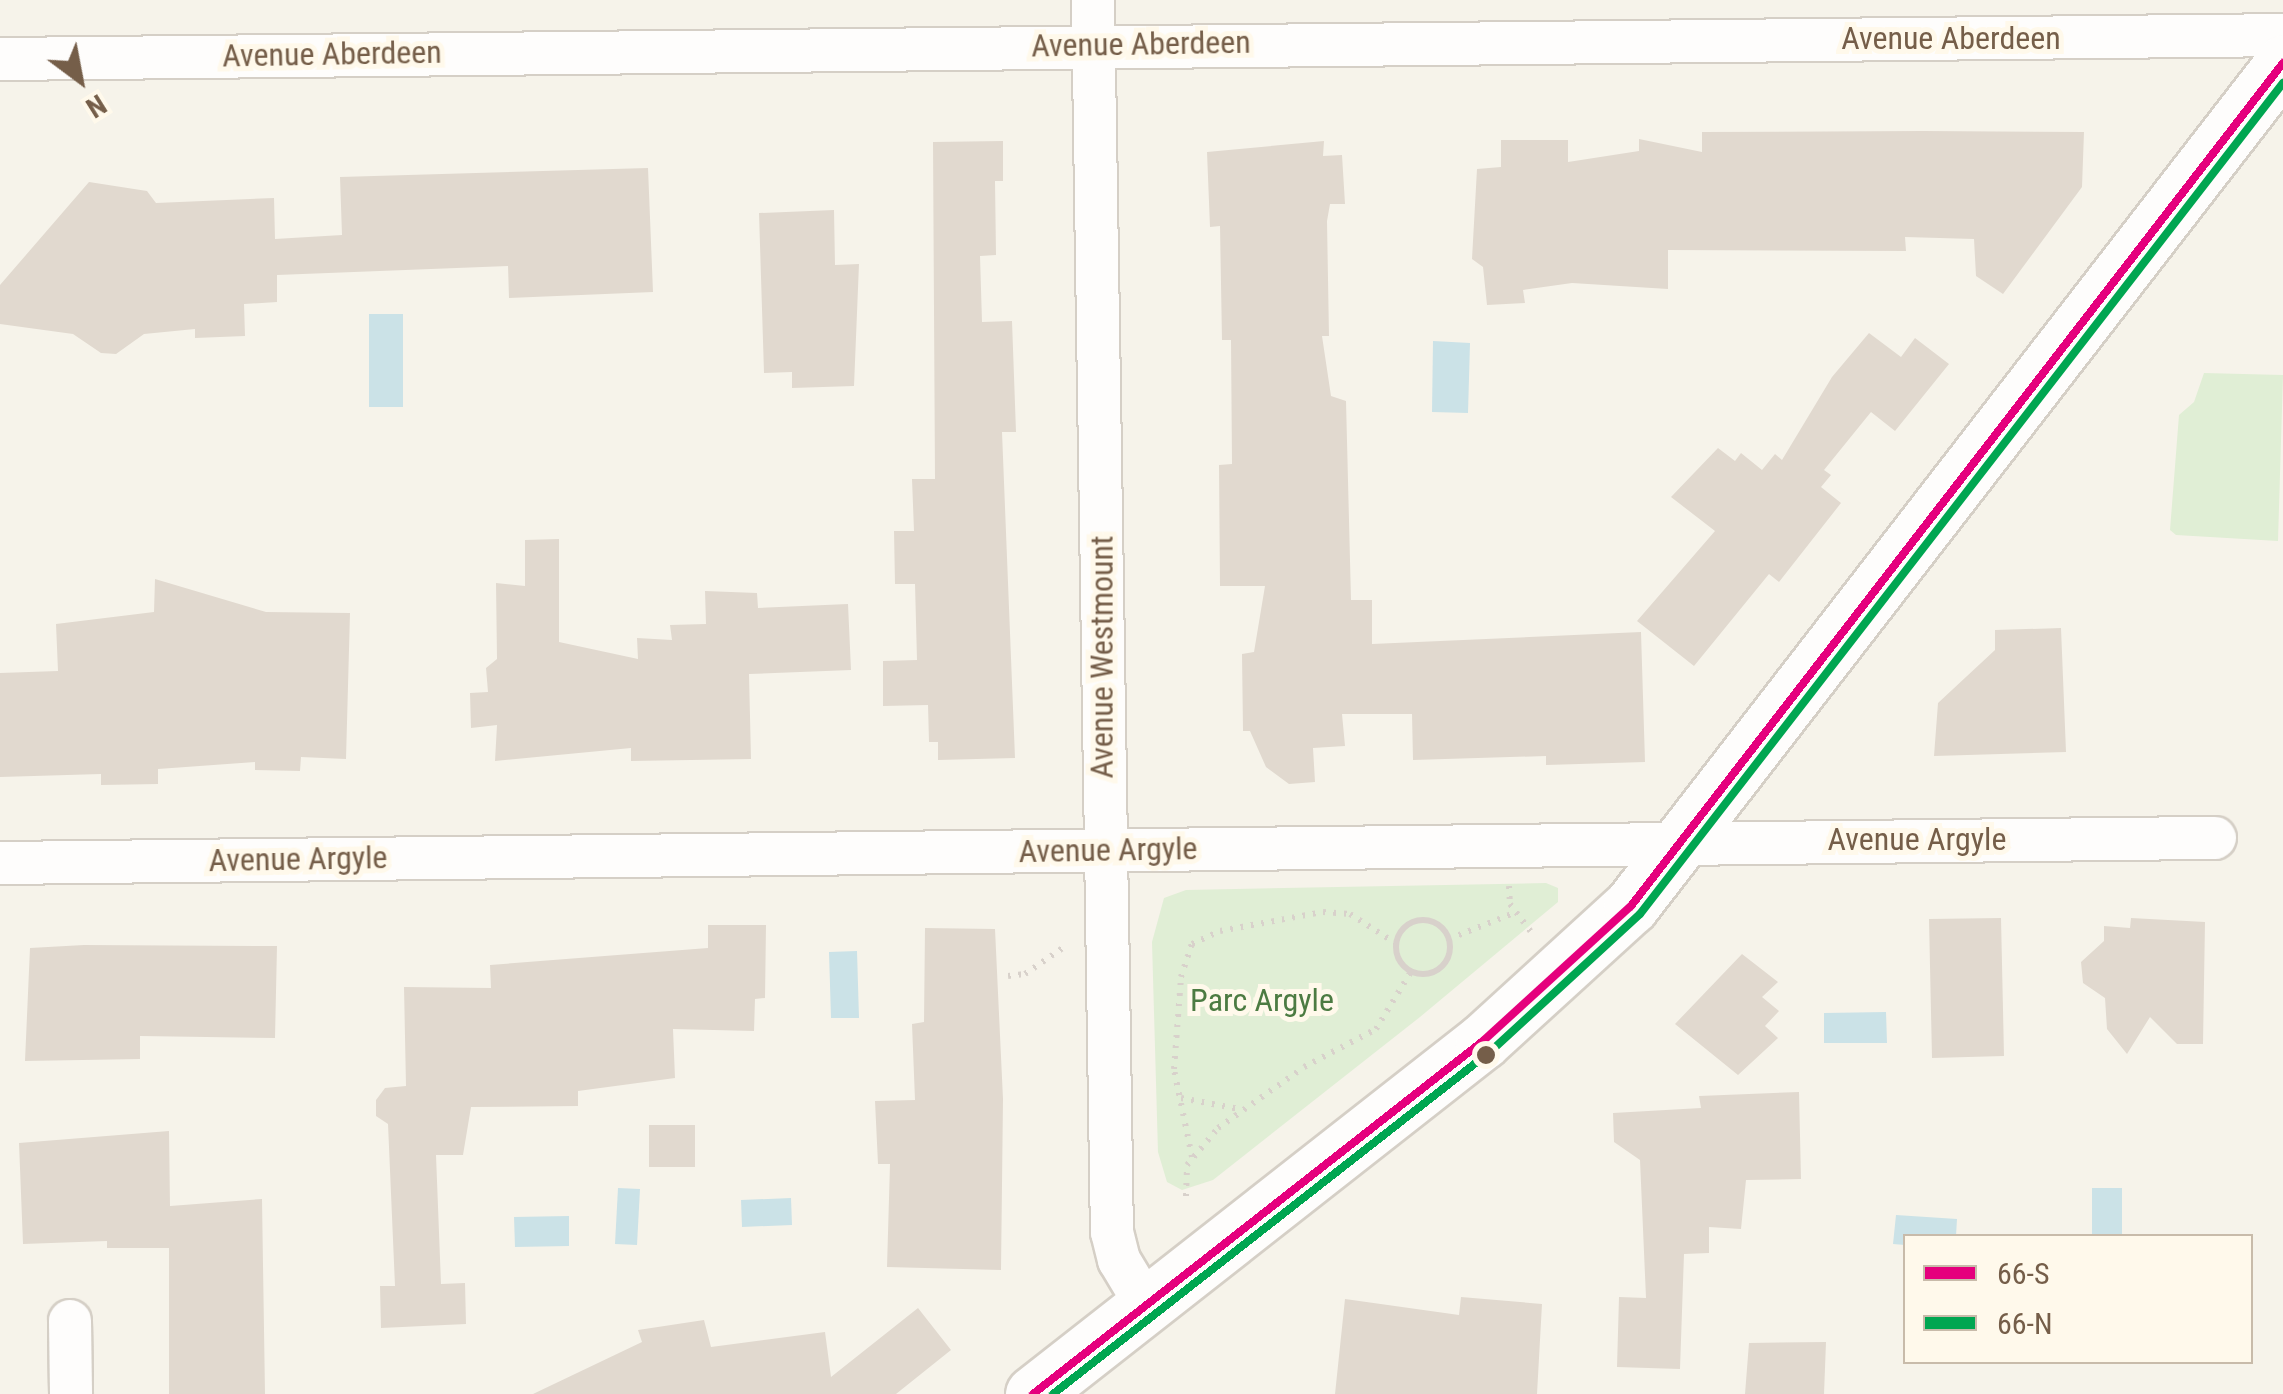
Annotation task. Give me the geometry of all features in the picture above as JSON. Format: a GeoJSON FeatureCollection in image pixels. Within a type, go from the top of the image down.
{"type":"FeatureCollection","features":[{"type":"Feature","properties":{"kind":"main road"},"geometry":{"type":"LineString","coordinates":[[1033,1394],[1554,982],[1685,844],[2283,63]]}},
{"type":"Feature","properties":{"kind":"street","name":"Avenue Westmount"},"geometry":{"type":"LineString","coordinates":[[1094,0],[1112,1232],[1119,1260],[1146,1305]]}},
{"type":"Feature","properties":{"kind":"street","name":"Avenue Aberdeen"},"geometry":{"type":"LineString","coordinates":[[0,59],[1092,44],[2283,36]]}},
{"type":"Feature","properties":{"kind":"street","name":"Avenue Argyle"},"geometry":{"type":"LineString","coordinates":[[0,863],[2215,838]]}},
{"type":"Feature","properties":{"kind":"street"},"geometry":{"type":"LineString","coordinates":[[70,1320],[71,1394]]}},
{"type":"Feature","properties":{"kind":"path"},"geometry":{"type":"LineString","coordinates":[[1510,880],[1514,912],[1532,934]]}},
{"type":"Feature","properties":{"kind":"path"},"geometry":{"type":"LineString","coordinates":[[1322,898],[1322,912]]}},
{"type":"Feature","properties":{"kind":"path"},"geometry":{"type":"LineString","coordinates":[[1186,1196],[1192,1157],[1181,1098],[1175,1031],[1192,944],[1220,931],[1322,912],[1350,914],[1397,944],[1412,970]]}},
{"type":"Feature","properties":{"kind":"path"},"geometry":{"type":"LineString","coordinates":[[1412,970],[1438,968],[1449,940],[1514,912]]}},
{"type":"Feature","properties":{"kind":"path"},"geometry":{"type":"LineString","coordinates":[[1397,944],[1419,920],[1438,924],[1449,940]]}},
{"type":"Feature","properties":{"kind":"path"},"geometry":{"type":"LineString","coordinates":[[1008,976],[1024,974],[1068,945]]}},
{"type":"Feature","properties":{"kind":"path"},"geometry":{"type":"LineString","coordinates":[[1192,1157],[1240,1110],[1376,1029],[1412,970]]}},
{"type":"Feature","properties":{"kind":"path"},"geometry":{"type":"LineString","coordinates":[[1181,1098],[1240,1110]]}},
{"type":"Feature","properties":{"kind":"green space"},"geometry":{"type":"Polygon","coordinates":[[[2204,373],[2283,375],[2278,541],[2176,535],[2170,530],[2179,415],[2194,402],[2204,373]]]}},
{"type":"Feature","properties":{"kind":"green space","name":"Parc Argyle"},"geometry":{"type":"Polygon","coordinates":[[[1546,883],[1558,888],[1558,902],[1420,1017],[1213,1180],[1182,1190],[1167,1182],[1158,1152],[1152,942],[1164,898],[1186,890],[1546,883]]]}},
{"type":"Feature","properties":{"kind":"water"},"geometry":{"type":"Polygon","coordinates":[[[369,314],[403,314],[403,407],[369,407],[369,314]]]}},
{"type":"Feature","properties":{"kind":"water"},"geometry":{"type":"Polygon","coordinates":[[[1433,341],[1470,343],[1468,413],[1432,412],[1433,341]]]}},
{"type":"Feature","properties":{"kind":"water"},"geometry":{"type":"Polygon","coordinates":[[[857,951],[859,1018],[831,1018],[829,952],[857,951]]]}},
{"type":"Feature","properties":{"kind":"water"},"geometry":{"type":"Polygon","coordinates":[[[1886,1012],[1887,1043],[1824,1043],[1824,1013],[1886,1012]]]}},
{"type":"Feature","properties":{"kind":"water"},"geometry":{"type":"Polygon","coordinates":[[[618,1188],[640,1189],[637,1245],[615,1244],[618,1188]]]}},
{"type":"Feature","properties":{"kind":"water"},"geometry":{"type":"Polygon","coordinates":[[[2092,1188],[2122,1188],[2122,1234],[2092,1234],[2092,1188]]]}},
{"type":"Feature","properties":{"kind":"water"},"geometry":{"type":"Polygon","coordinates":[[[791,1198],[792,1225],[742,1227],[741,1200],[791,1198]]]}},
{"type":"Feature","properties":{"kind":"water"},"geometry":{"type":"Polygon","coordinates":[[[1896,1215],[1957,1219],[1956,1234],[1903,1234],[1903,1245],[1893,1244],[1896,1215]]]}},
{"type":"Feature","properties":{"kind":"water"},"geometry":{"type":"Polygon","coordinates":[[[569,1216],[569,1246],[515,1247],[514,1217],[569,1216]]]}},
{"type":"Feature","properties":{"kind":"building"},"geometry":{"type":"Polygon","coordinates":[[[1702,132],[2084,132],[2082,187],[2003,294],[1976,276],[1974,239],[1905,237],[1906,251],[1668,250],[1668,289],[1572,283],[1523,290],[1525,303],[1487,305],[1483,267],[1472,259],[1477,169],[1501,167],[1501,140],[1568,140],[1568,162],[1639,151],[1639,139],[1702,152],[1702,132]]]}},
{"type":"Feature","properties":{"kind":"building"},"geometry":{"type":"Polygon","coordinates":[[[1003,141],[1003,181],[995,181],[996,255],[980,256],[982,322],[1012,321],[1016,432],[1002,432],[1015,758],[938,760],[938,742],[929,742],[928,705],[883,706],[883,661],[917,660],[915,584],[895,584],[894,531],[914,531],[912,479],[935,479],[933,142],[1003,141]]]}},
{"type":"Feature","properties":{"kind":"building"},"geometry":{"type":"Polygon","coordinates":[[[1324,141],[1323,156],[1342,155],[1345,204],[1330,204],[1327,221],[1329,336],[1322,336],[1331,396],[1346,401],[1351,600],[1372,600],[1372,644],[1641,632],[1645,762],[1546,765],[1546,756],[1413,760],[1412,714],[1342,714],[1345,746],[1313,748],[1315,782],[1289,784],[1266,767],[1250,731],[1243,731],[1242,654],[1254,652],[1265,586],[1220,586],[1219,465],[1232,464],[1231,340],[1222,340],[1220,226],[1210,227],[1207,152],[1324,141]]]}},
{"type":"Feature","properties":{"kind":"building"},"geometry":{"type":"Polygon","coordinates":[[[648,168],[653,292],[509,298],[508,266],[277,275],[277,302],[244,304],[245,336],[195,338],[195,329],[144,334],[116,354],[101,353],[73,334],[0,324],[0,285],[89,182],[147,191],[156,203],[274,198],[275,239],[342,235],[340,177],[648,168]]]}},
{"type":"Feature","properties":{"kind":"building"},"geometry":{"type":"Polygon","coordinates":[[[834,210],[835,265],[859,264],[854,386],[792,388],[792,372],[764,373],[759,213],[834,210]]]}},
{"type":"Feature","properties":{"kind":"building"},"geometry":{"type":"Polygon","coordinates":[[[1869,333],[1901,357],[1915,338],[1949,364],[1895,431],[1871,412],[1824,470],[1831,475],[1821,487],[1841,503],[1779,582],[1769,574],[1694,666],[1637,621],[1715,531],[1671,497],[1718,448],[1735,461],[1741,453],[1762,470],[1775,454],[1782,460],[1832,377],[1869,333]]]}},
{"type":"Feature","properties":{"kind":"building"},"geometry":{"type":"Polygon","coordinates":[[[559,539],[559,642],[638,659],[637,638],[672,640],[670,625],[706,624],[705,591],[757,593],[758,608],[848,604],[851,670],[749,674],[751,759],[631,761],[631,748],[495,761],[497,725],[471,728],[470,693],[488,692],[486,668],[497,659],[496,583],[525,586],[525,540],[559,539]]]}},
{"type":"Feature","properties":{"kind":"building"},"geometry":{"type":"Polygon","coordinates":[[[155,579],[266,612],[350,613],[346,759],[301,757],[300,771],[255,770],[255,762],[158,769],[158,784],[101,785],[101,774],[0,777],[0,673],[58,671],[56,624],[154,612],[155,579]]]}},
{"type":"Feature","properties":{"kind":"building"},"geometry":{"type":"Polygon","coordinates":[[[2061,628],[2066,752],[1934,756],[1938,703],[1995,650],[1995,630],[2061,628]]]}},
{"type":"Feature","properties":{"kind":"building"},"geometry":{"type":"Polygon","coordinates":[[[2001,918],[2004,1056],[1932,1058],[1929,919],[2001,918]]]}},
{"type":"Feature","properties":{"kind":"building"},"geometry":{"type":"Polygon","coordinates":[[[2131,918],[2205,922],[2203,1044],[2177,1044],[2150,1017],[2127,1054],[2107,1029],[2105,998],[2083,983],[2081,962],[2104,941],[2104,926],[2130,928],[2131,918]]]}},
{"type":"Feature","properties":{"kind":"building"},"geometry":{"type":"Polygon","coordinates":[[[708,925],[766,925],[765,998],[755,999],[754,1031],[673,1029],[675,1078],[578,1091],[578,1106],[471,1107],[463,1155],[436,1155],[441,1284],[465,1283],[466,1324],[381,1328],[380,1286],[395,1286],[388,1124],[376,1116],[376,1100],[385,1088],[406,1086],[404,987],[491,988],[490,965],[708,948],[708,925]]]}},
{"type":"Feature","properties":{"kind":"building"},"geometry":{"type":"Polygon","coordinates":[[[925,928],[995,929],[1003,1099],[1001,1270],[887,1267],[890,1164],[878,1164],[875,1101],[915,1100],[912,1024],[924,1022],[925,928]]]}},
{"type":"Feature","properties":{"kind":"building"},"geometry":{"type":"Polygon","coordinates":[[[277,946],[275,1038],[140,1036],[140,1059],[25,1061],[30,948],[277,946]]]}},
{"type":"Feature","properties":{"kind":"building"},"geometry":{"type":"Polygon","coordinates":[[[1742,954],[1778,982],[1762,997],[1779,1011],[1765,1026],[1778,1038],[1738,1075],[1675,1024],[1742,954]]]}},
{"type":"Feature","properties":{"kind":"building"},"geometry":{"type":"Polygon","coordinates":[[[1799,1092],[1801,1179],[1746,1180],[1741,1229],[1709,1227],[1709,1253],[1684,1254],[1680,1369],[1617,1367],[1619,1297],[1646,1298],[1640,1160],[1614,1142],[1613,1113],[1701,1108],[1699,1096],[1799,1092]]]}},
{"type":"Feature","properties":{"kind":"building"},"geometry":{"type":"Polygon","coordinates":[[[649,1125],[695,1125],[695,1167],[649,1167],[649,1125]]]}},
{"type":"Feature","properties":{"kind":"building"},"geometry":{"type":"Polygon","coordinates":[[[169,1131],[170,1206],[262,1199],[265,1394],[169,1394],[169,1248],[107,1248],[107,1241],[23,1244],[19,1143],[169,1131]]]}},
{"type":"Feature","properties":{"kind":"building"},"geometry":{"type":"Polygon","coordinates":[[[1461,1297],[1542,1304],[1537,1394],[1335,1394],[1345,1299],[1459,1315],[1461,1297]]]}},
{"type":"Feature","properties":{"kind":"building"},"geometry":{"type":"Polygon","coordinates":[[[918,1308],[951,1350],[896,1394],[533,1394],[642,1342],[638,1330],[704,1320],[711,1347],[825,1332],[831,1377],[918,1308]]]}},
{"type":"Feature","properties":{"kind":"building"},"geometry":{"type":"Polygon","coordinates":[[[1826,1342],[1824,1394],[1745,1394],[1749,1343],[1826,1342]]]}},
{"type":"Feature","properties":{"kind":"transit line","name":"66-S"},"geometry":{"type":"LineString","coordinates":[[1033,1394],[1483,1041],[1631,906],[2283,63]]}},
{"type":"Feature","properties":{"kind":"transit line","name":"66-N"},"geometry":{"type":"LineString","coordinates":[[1053,1394],[1491,1051],[1640,914],[2283,83]]}}]}
